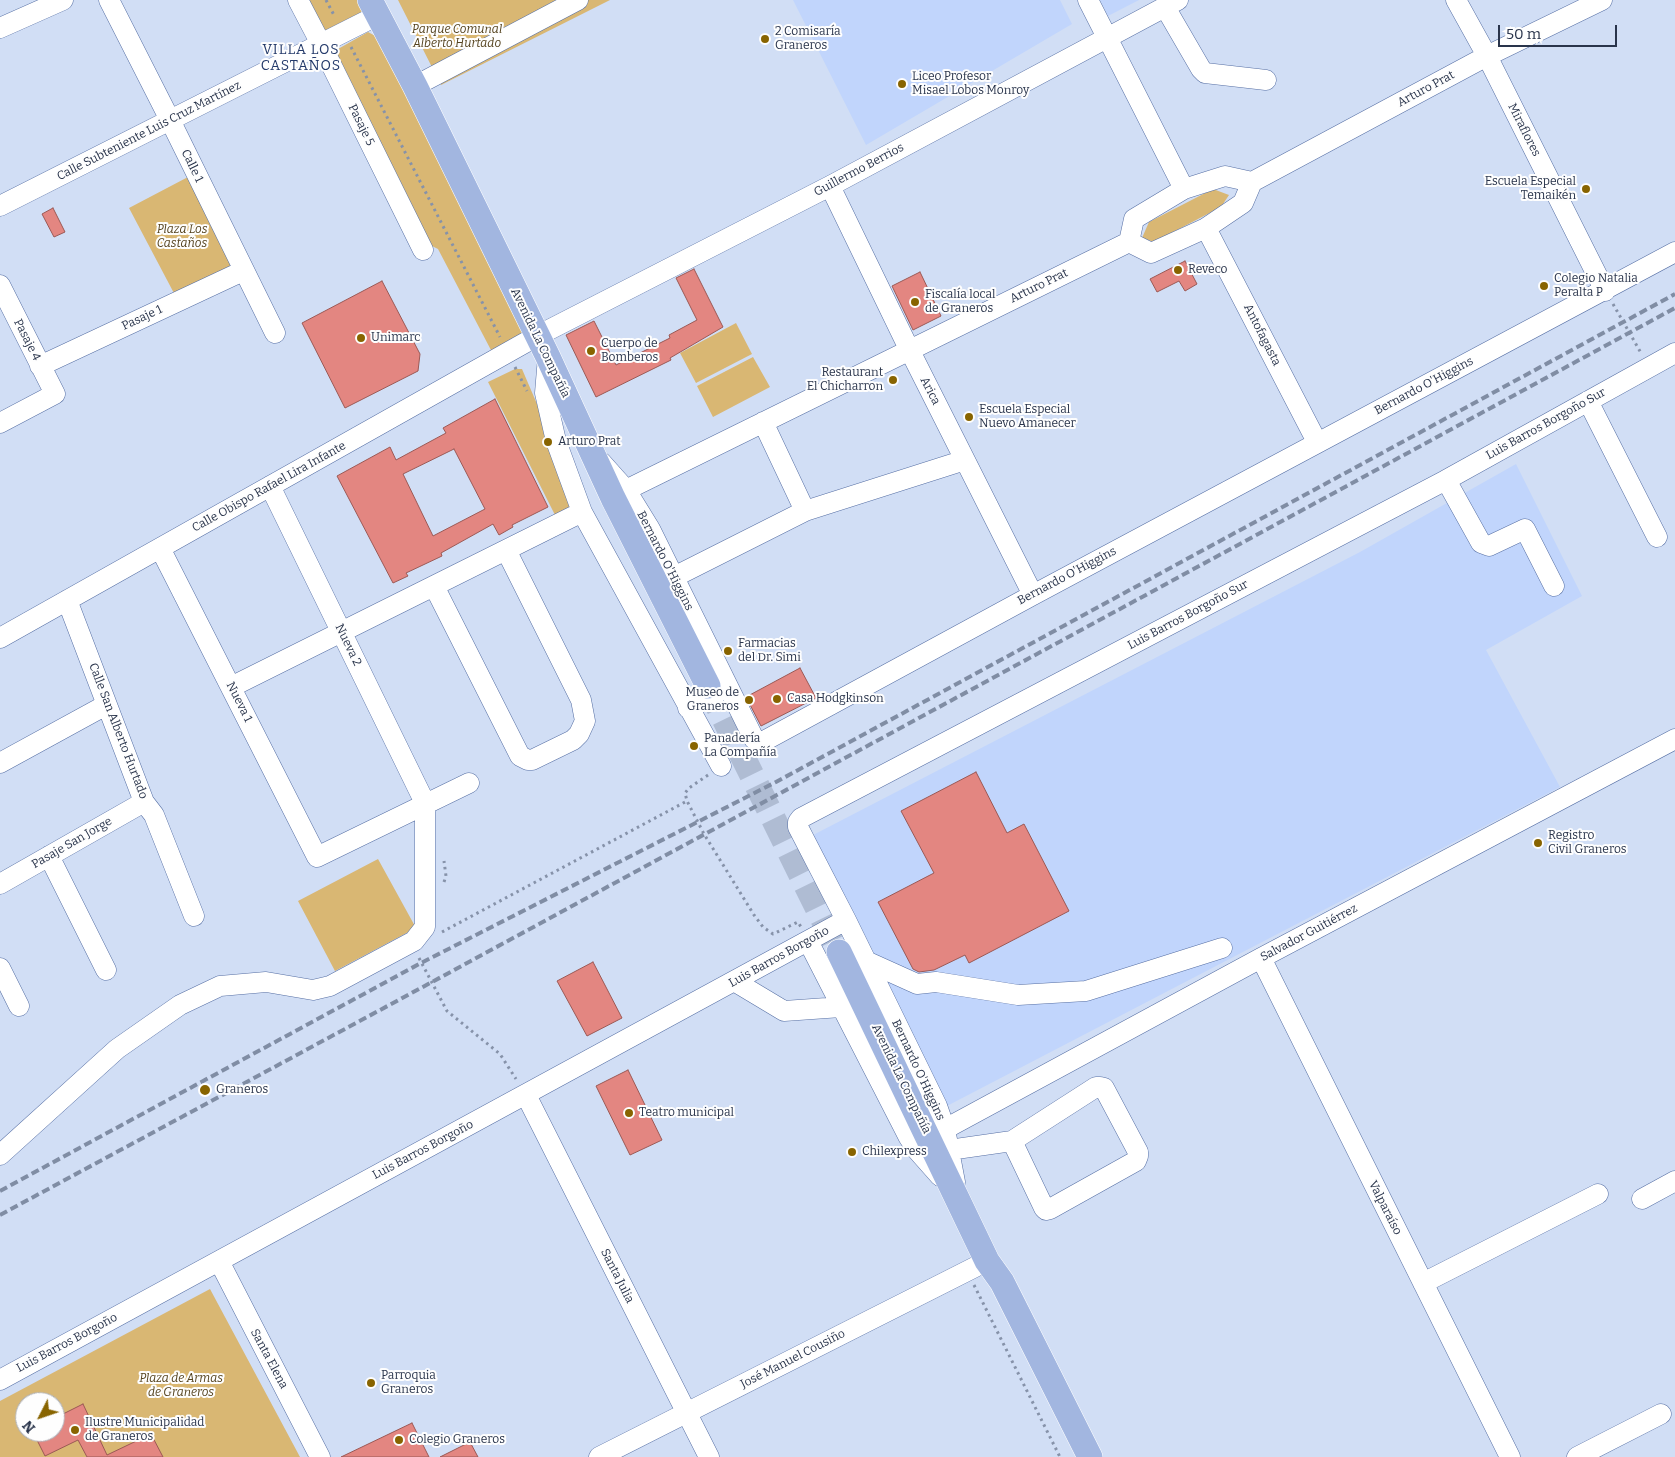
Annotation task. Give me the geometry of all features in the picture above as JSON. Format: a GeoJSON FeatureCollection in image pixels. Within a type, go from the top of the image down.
{"type":"FeatureCollection","features":[{"type":"Feature","properties":{"kind":"main road","name":"Avenida La Compañía"},"geometry":{"type":"LineString","coordinates":[[374,8],[415,86],[613,498],[718,686]]}},
{"type":"Feature","properties":{"kind":"main road","name":"Avenida La Compañía"},"geometry":{"type":"LineString","coordinates":[[839,952],[959,1199],[987,1261],[1002,1282],[1090,1457]]}},
{"type":"Feature","properties":{"kind":"main road","name":"Avenida La Compañía"},"geometry":{"type":"LineString","coordinates":[[987,1261],[989,1289],[1073,1457]]}},
{"type":"Feature","properties":{"kind":"street"},"geometry":{"type":"LineString","coordinates":[[0,28],[62,0]]}},
{"type":"Feature","properties":{"kind":"street","name":"Calle 1"},"geometry":{"type":"LineString","coordinates":[[109,0],[275,333]]}},
{"type":"Feature","properties":{"kind":"street","name":"Pasaje 5"},"geometry":{"type":"LineString","coordinates":[[298,0],[423,250]]}},
{"type":"Feature","properties":{"kind":"street"},"geometry":{"type":"LineString","coordinates":[[415,86],[578,0]]}},
{"type":"Feature","properties":{"kind":"street"},"geometry":{"type":"LineString","coordinates":[[1088,0],[1184,189]]}},
{"type":"Feature","properties":{"kind":"street","name":"Miraflores"},"geometry":{"type":"LineString","coordinates":[[1456,0],[1487,56],[1605,291]]}},
{"type":"Feature","properties":{"kind":"street","name":"Arturo Prat"},"geometry":{"type":"LineString","coordinates":[[1252,182],[1487,56],[1602,0]]}},
{"type":"Feature","properties":{"kind":"street"},"geometry":{"type":"LineString","coordinates":[[1171,3],[1201,69],[1206,73],[1266,80]]}},
{"type":"Feature","properties":{"kind":"street","name":"Guillermo Berrios"},"geometry":{"type":"LineString","coordinates":[[542,347],[830,186],[1171,3]]}},
{"type":"Feature","properties":{"kind":"street","name":"Calle Subteniente Luis Cruz Martínez"},"geometry":{"type":"LineString","coordinates":[[0,206],[343,33],[374,8]]}},
{"type":"Feature","properties":{"kind":"street"},"geometry":{"type":"LineString","coordinates":[[1225,176],[1252,182],[1242,203],[1206,228],[1151,252],[1129,242],[1134,219],[1184,189],[1225,176]]}},
{"type":"Feature","properties":{"kind":"street","name":"Arica"},"geometry":{"type":"LineString","coordinates":[[830,186],[909,349],[1033,594]]}},
{"type":"Feature","properties":{"kind":"street","name":"Antofagasta"},"geometry":{"type":"LineString","coordinates":[[1206,228],[1317,442]]}},
{"type":"Feature","properties":{"kind":"street","name":"Arturo Prat"},"geometry":{"type":"LineString","coordinates":[[626,490],[1129,242]]}},
{"type":"Feature","properties":{"kind":"street","name":"Bernardo O'Higgins"},"geometry":{"type":"LineString","coordinates":[[591,450],[626,490],[650,529],[674,577],[718,686],[754,739],[759,742],[1675,252]]}},
{"type":"Feature","properties":{"kind":"street","name":"Pasaje 1"},"geometry":{"type":"LineString","coordinates":[[40,366],[243,271]]}},
{"type":"Feature","properties":{"kind":"street","name":"Pasaje 4"},"geometry":{"type":"LineString","coordinates":[[0,285],[7,317],[40,366],[55,394],[0,424]]}},
{"type":"Feature","properties":{"kind":"street"},"geometry":{"type":"LineString","coordinates":[[542,347],[545,393],[556,440],[582,512],[721,766]]}},
{"type":"Feature","properties":{"kind":"street","name":"Calle Obispo Rafael Lira Infante"},"geometry":{"type":"LineString","coordinates":[[0,638],[508,353],[542,347]]}},
{"type":"Feature","properties":{"kind":"street","name":"Luis Barros Borgoño Sur"},"geometry":{"type":"LineString","coordinates":[[846,920],[798,827],[798,822],[801,818],[1446,480],[1675,354]]}},
{"type":"Feature","properties":{"kind":"street"},"geometry":{"type":"LineString","coordinates":[[1588,401],[1657,536]]}},
{"type":"Feature","properties":{"kind":"street"},"geometry":{"type":"LineString","coordinates":[[763,422],[805,511]]}},
{"type":"Feature","properties":{"kind":"street"},"geometry":{"type":"LineString","coordinates":[[674,577],[805,511],[965,460]]}},
{"type":"Feature","properties":{"kind":"street"},"geometry":{"type":"LineString","coordinates":[[1446,480],[1481,543],[1488,546],[1525,530],[1554,586]]}},
{"type":"Feature","properties":{"kind":"street","name":"Nueva 2"},"geometry":{"type":"LineString","coordinates":[[270,486],[426,803]]}},
{"type":"Feature","properties":{"kind":"street"},"geometry":{"type":"LineString","coordinates":[[231,687],[582,512]]}},
{"type":"Feature","properties":{"kind":"street","name":"Nueva 1"},"geometry":{"type":"LineString","coordinates":[[160,548],[317,857],[426,803]]}},
{"type":"Feature","properties":{"kind":"street"},"geometry":{"type":"LineString","coordinates":[[434,586],[520,756],[532,760],[573,740],[579,734],[585,720],[581,700],[506,550]]}},
{"type":"Feature","properties":{"kind":"street","name":"Calle San Alberto Hurtado"},"geometry":{"type":"LineString","coordinates":[[67,600],[144,802],[154,815],[194,916]]}},
{"type":"Feature","properties":{"kind":"street"},"geometry":{"type":"LineString","coordinates":[[688,708],[718,686]]}},
{"type":"Feature","properties":{"kind":"street"},"geometry":{"type":"LineString","coordinates":[[0,764],[106,705]]}},
{"type":"Feature","properties":{"kind":"street","name":"Salvador Guitiérrez"},"geometry":{"type":"LineString","coordinates":[[945,1129],[1261,958],[1672,747]]}},
{"type":"Feature","properties":{"kind":"street"},"geometry":{"type":"LineString","coordinates":[[0,1155],[117,1049],[180,1005],[220,986],[266,982],[313,990],[330,986],[414,941],[425,927],[426,803],[469,783]]}},
{"type":"Feature","properties":{"kind":"street","name":"Pasaje San Jorge"},"geometry":{"type":"LineString","coordinates":[[0,884],[144,802]]}},
{"type":"Feature","properties":{"kind":"street"},"geometry":{"type":"LineString","coordinates":[[49,856],[106,970]]}},
{"type":"Feature","properties":{"kind":"street","name":"Bernardo O'Higgins"},"geometry":{"type":"LineString","coordinates":[[846,920],[937,1106],[945,1129],[959,1199]]}},
{"type":"Feature","properties":{"kind":"street","name":"Luis Barros Borgoño"},"geometry":{"type":"LineString","coordinates":[[0,1380],[846,920]]}},
{"type":"Feature","properties":{"kind":"street"},"geometry":{"type":"LineString","coordinates":[[808,941],[908,1136],[917,1150],[959,1199]]}},
{"type":"Feature","properties":{"kind":"street"},"geometry":{"type":"LineString","coordinates":[[866,962],[917,984],[936,982],[1018,995],[1086,991],[1222,948]]}},
{"type":"Feature","properties":{"kind":"street","name":"Valparaíso"},"geometry":{"type":"LineString","coordinates":[[1261,958],[1510,1457]]}},
{"type":"Feature","properties":{"kind":"street"},"geometry":{"type":"LineString","coordinates":[[0,968],[19,1006]]}},
{"type":"Feature","properties":{"kind":"street"},"geometry":{"type":"LineString","coordinates":[[734,981],[784,1011],[841,1006]]}},
{"type":"Feature","properties":{"kind":"street"},"geometry":{"type":"LineString","coordinates":[[949,1150],[1012,1141],[1096,1087],[1100,1087],[1104,1088],[1138,1152],[1138,1156],[1136,1161],[1046,1210],[1012,1141]]}},
{"type":"Feature","properties":{"kind":"street","name":"Santa Julia"},"geometry":{"type":"LineString","coordinates":[[526,1095],[709,1457]]}},
{"type":"Feature","properties":{"kind":"street"},"geometry":{"type":"LineString","coordinates":[[1642,1199],[1675,1181]]}},
{"type":"Feature","properties":{"kind":"street"},"geometry":{"type":"LineString","coordinates":[[1423,1283],[1598,1194]]}},
{"type":"Feature","properties":{"kind":"street","name":"Santa Elena"},"geometry":{"type":"LineString","coordinates":[[218,1261],[320,1457]]}},
{"type":"Feature","properties":{"kind":"street","name":"José Manuel Cousiño"},"geometry":{"type":"LineString","coordinates":[[600,1457],[987,1261]]}},
{"type":"Feature","properties":{"kind":"street"},"geometry":{"type":"LineString","coordinates":[[1576,1457],[1661,1414]]}},
{"type":"Feature","properties":{"kind":"path"},"geometry":{"type":"LineString","coordinates":[[326,0],[528,394]]}},
{"type":"Feature","properties":{"kind":"path"},"geometry":{"type":"LineString","coordinates":[[1605,291],[1649,367]]}},
{"type":"Feature","properties":{"kind":"path"},"geometry":{"type":"LineString","coordinates":[[721,766],[689,788],[685,793],[687,801],[704,834],[763,927],[773,934],[798,922],[808,941]]}},
{"type":"Feature","properties":{"kind":"path"},"geometry":{"type":"LineString","coordinates":[[435,936],[687,801]]}},
{"type":"Feature","properties":{"kind":"path"},"geometry":{"type":"LineString","coordinates":[[442,886],[446,876],[443,854]]}},
{"type":"Feature","properties":{"kind":"path"},"geometry":{"type":"LineString","coordinates":[[442,923],[442,932]]}},
{"type":"Feature","properties":{"kind":"path"},"geometry":{"type":"LineString","coordinates":[[418,956],[447,1011],[500,1054],[526,1095]]}},
{"type":"Feature","properties":{"kind":"shaded area","name":"Liceo Profesor Misael Lobos Monroy"},"geometry":{"type":"Polygon","coordinates":[[[793,0],[1060,0],[1072,24],[866,145],[793,0]]]}},
{"type":"Feature","properties":{"kind":"shaded area"},"geometry":{"type":"Polygon","coordinates":[[[1100,0],[1139,0],[1108,16],[1100,0]]]}},
{"type":"Feature","properties":{"kind":"shaded area"},"geometry":{"type":"Polygon","coordinates":[[[1516,464],[1582,596],[1486,650],[1560,787],[945,1107],[809,845],[815,834],[1360,552],[1516,464]]]}},
{"type":"Feature","properties":{"kind":"green space"},"geometry":{"type":"Polygon","coordinates":[[[303,0],[363,0],[366,5],[359,21],[324,40],[303,0]]]}},
{"type":"Feature","properties":{"kind":"green space","name":"Parque Comunal Alberto Hurtado"},"geometry":{"type":"Polygon","coordinates":[[[398,0],[610,0],[441,85],[398,0]]]}},
{"type":"Feature","properties":{"kind":"green space"},"geometry":{"type":"Polygon","coordinates":[[[368,32],[379,38],[527,333],[492,352],[438,249],[428,244],[331,53],[368,32]]]}},
{"type":"Feature","properties":{"kind":"green space","name":"Plaza Los Castaños"},"geometry":{"type":"Polygon","coordinates":[[[188,177],[235,267],[176,297],[129,208],[188,177]]]}},
{"type":"Feature","properties":{"kind":"green space"},"geometry":{"type":"Polygon","coordinates":[[[1213,189],[1229,195],[1221,207],[1154,242],[1142,238],[1149,222],[1213,189]]]}},
{"type":"Feature","properties":{"kind":"green space"},"geometry":{"type":"Polygon","coordinates":[[[736,323],[752,354],[696,383],[680,353],[736,323]]]}},
{"type":"Feature","properties":{"kind":"green space"},"geometry":{"type":"Polygon","coordinates":[[[753,357],[770,387],[713,417],[697,386],[753,357]]]}},
{"type":"Feature","properties":{"kind":"green space"},"geometry":{"type":"Polygon","coordinates":[[[515,369],[522,369],[552,439],[574,506],[555,515],[488,382],[515,369]]]}},
{"type":"Feature","properties":{"kind":"green space"},"geometry":{"type":"Polygon","coordinates":[[[378,859],[416,928],[335,971],[298,901],[378,859]]]}},
{"type":"Feature","properties":{"kind":"green space","name":"Plaza de Armas de Graneros"},"geometry":{"type":"Polygon","coordinates":[[[210,1289],[300,1457],[0,1457],[0,1401],[15,1393],[15,1442],[65,1442],[65,1392],[17,1392],[210,1289]]]}},
{"type":"Feature","properties":{"kind":"building"},"geometry":{"type":"Polygon","coordinates":[[[53,208],[65,232],[54,237],[42,214],[53,208]]]}},
{"type":"Feature","properties":{"kind":"building","name":"Reveco"},"geometry":{"type":"Polygon","coordinates":[[[1185,261],[1197,284],[1185,291],[1179,281],[1157,292],[1150,279],[1185,261]]]}},
{"type":"Feature","properties":{"kind":"building","name":"Cuerpo de Bomberos"},"geometry":{"type":"Polygon","coordinates":[[[694,269],[723,327],[670,358],[671,360],[596,397],[566,335],[594,321],[616,365],[670,338],[669,335],[697,320],[676,278],[694,269]]]}},
{"type":"Feature","properties":{"kind":"building","name":"Fiscalía local de Graneros"},"geometry":{"type":"Polygon","coordinates":[[[920,272],[941,316],[913,330],[892,286],[920,272]]]}},
{"type":"Feature","properties":{"kind":"building","name":"Unimarc"},"geometry":{"type":"Polygon","coordinates":[[[382,281],[420,354],[418,371],[345,408],[302,323],[382,281]]]}},
{"type":"Feature","properties":{"kind":"building"},"geometry":{"type":"Polygon","coordinates":[[[495,399],[548,507],[512,525],[513,527],[499,535],[493,524],[441,553],[442,556],[406,573],[408,576],[393,583],[337,476],[390,447],[396,460],[446,433],[443,428],[495,399]],[[454,449],[403,474],[433,536],[485,509],[454,449]]]}},
{"type":"Feature","properties":{"kind":"building","name":"Casa Hodgkinson"},"geometry":{"type":"Polygon","coordinates":[[[800,668],[816,698],[761,726],[746,697],[800,668]]]}},
{"type":"Feature","properties":{"kind":"building"},"geometry":{"type":"Polygon","coordinates":[[[976,772],[1007,833],[1024,824],[1069,911],[969,963],[965,955],[934,970],[919,972],[913,969],[878,902],[934,873],[901,811],[976,772]]]}},
{"type":"Feature","properties":{"kind":"building"},"geometry":{"type":"Polygon","coordinates":[[[593,962],[622,1018],[587,1036],[557,981],[593,962]]]}},
{"type":"Feature","properties":{"kind":"building","name":"Teatro municipal"},"geometry":{"type":"Polygon","coordinates":[[[628,1070],[662,1140],[630,1155],[596,1086],[628,1070]]]}},
{"type":"Feature","properties":{"kind":"building","name":"Ilustre Municipalidad de Graneros"},"geometry":{"type":"Polygon","coordinates":[[[83,1404],[107,1455],[151,1434],[163,1457],[87,1457],[78,1440],[45,1456],[38,1442],[65,1442],[65,1413],[83,1404]]]}},
{"type":"Feature","properties":{"kind":"building","name":"Colegio Graneros"},"geometry":{"type":"Polygon","coordinates":[[[412,1423],[429,1457],[341,1457],[412,1423]]]}},
{"type":"Feature","properties":{"kind":"building","name":"Colegio Graneros"},"geometry":{"type":"Polygon","coordinates":[[[470,1442],[478,1457],[440,1457],[470,1442]]]}},
{"type":"Feature","properties":{"kind":"tunnel"},"geometry":{"type":"LineString","coordinates":[[708,686],[839,952]]}},
{"type":"Feature","properties":{"kind":"railway"},"geometry":{"type":"LineString","coordinates":[[0,1191],[421,963],[776,782],[1675,294]]}},
{"type":"Feature","properties":{"kind":"railway"},"geometry":{"type":"LineString","coordinates":[[0,1215],[1675,308]]}},
{"type":"Feature","properties":{"kind":"place","name":"2 Comisaría Graneros"},"geometry":{"type":"Point","coordinates":[765,39]}},
{"type":"Feature","properties":{"kind":"place","name":"Liceo Profesor Misael Lobos Monroy"},"geometry":{"type":"Point","coordinates":[902,84]}},
{"type":"Feature","properties":{"kind":"place","name":"Escuela Especial Temaikén"},"geometry":{"type":"Point","coordinates":[1586,189]}},
{"type":"Feature","properties":{"kind":"place","name":"Reveco"},"geometry":{"type":"Point","coordinates":[1178,270]}},
{"type":"Feature","properties":{"kind":"place","name":"Colegio Natalia Peralta P"},"geometry":{"type":"Point","coordinates":[1544,286]}},
{"type":"Feature","properties":{"kind":"place","name":"Fiscalía local de Graneros"},"geometry":{"type":"Point","coordinates":[915,302]}},
{"type":"Feature","properties":{"kind":"place","name":"Unimarc"},"geometry":{"type":"Point","coordinates":[361,338]}},
{"type":"Feature","properties":{"kind":"place","name":"Cuerpo de Bomberos"},"geometry":{"type":"Point","coordinates":[591,351]}},
{"type":"Feature","properties":{"kind":"place","name":"Restaurant El Chicharron"},"geometry":{"type":"Point","coordinates":[893,380]}},
{"type":"Feature","properties":{"kind":"place","name":"Escuela Especial Nuevo Amanecer"},"geometry":{"type":"Point","coordinates":[969,417]}},
{"type":"Feature","properties":{"kind":"place","name":"Arturo Prat"},"geometry":{"type":"Point","coordinates":[548,442]}},
{"type":"Feature","properties":{"kind":"place","name":"Farmacias del Dr. Simi"},"geometry":{"type":"Point","coordinates":[728,651]}},
{"type":"Feature","properties":{"kind":"place","name":"Casa Hodgkinson"},"geometry":{"type":"Point","coordinates":[777,699]}},
{"type":"Feature","properties":{"kind":"place","name":"Museo de Graneros"},"geometry":{"type":"Point","coordinates":[749,700]}},
{"type":"Feature","properties":{"kind":"place","name":"Panadería La Compañía"},"geometry":{"type":"Point","coordinates":[694,746]}},
{"type":"Feature","properties":{"kind":"place","name":"Registro Civil Graneros"},"geometry":{"type":"Point","coordinates":[1538,843]}},
{"type":"Feature","properties":{"kind":"place","name":"Graneros"},"geometry":{"type":"Point","coordinates":[205,1090]}},
{"type":"Feature","properties":{"kind":"place","name":"Teatro municipal"},"geometry":{"type":"Point","coordinates":[629,1113]}},
{"type":"Feature","properties":{"kind":"place","name":"Chilexpress"},"geometry":{"type":"Point","coordinates":[852,1152]}},
{"type":"Feature","properties":{"kind":"place","name":"Parroquia Graneros"},"geometry":{"type":"Point","coordinates":[371,1383]}},
{"type":"Feature","properties":{"kind":"place","name":"Ilustre Municipalidad de Graneros"},"geometry":{"type":"Point","coordinates":[75,1430]}},
{"type":"Feature","properties":{"kind":"place","name":"Colegio Graneros"},"geometry":{"type":"Point","coordinates":[399,1440]}},
{"type":"Feature","properties":{"kind":"district","name":"VILLA LOS CASTAÑOS"},"geometry":{"type":"Point","coordinates":[301,58]}}]}
